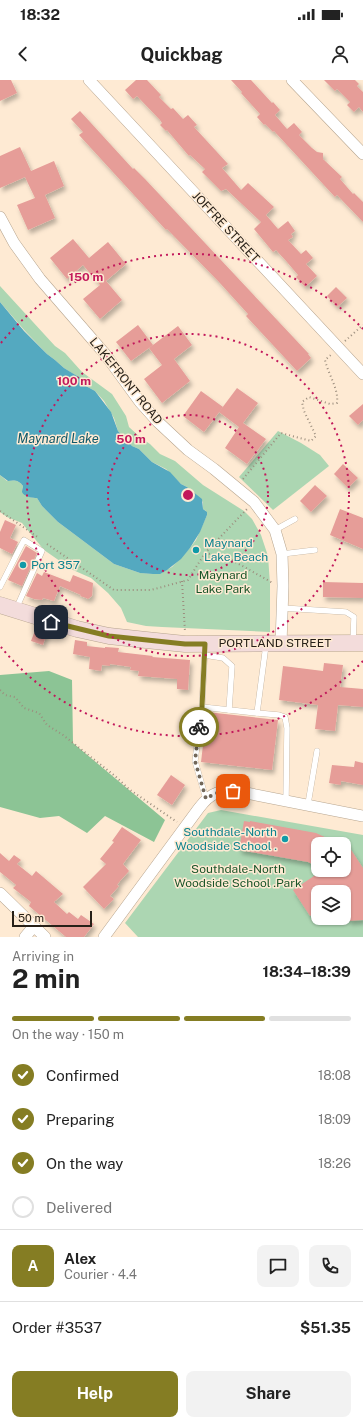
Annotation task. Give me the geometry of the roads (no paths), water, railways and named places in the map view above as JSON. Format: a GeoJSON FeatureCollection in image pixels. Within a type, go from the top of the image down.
{"type":"FeatureCollection","features":[{"type":"Feature","properties":{"kind":"main road","name":"PORTLAND STREET"},"geometry":{"type":"LineString","coordinates":[[0,605],[71,627],[109,636],[185,644],[204,649],[273,644],[358,643]]}},
{"type":"Feature","properties":{"kind":"street","name":"JOFFRE STREET"},"geometry":{"type":"LineString","coordinates":[[89,80],[363,374]]}},
{"type":"Feature","properties":{"kind":"street"},"geometry":{"type":"LineString","coordinates":[[292,80],[363,154]]}},
{"type":"Feature","properties":{"kind":"street","name":"LAKEFRONT ROAD"},"geometry":{"type":"LineString","coordinates":[[0,217],[14,243],[40,278],[105,354],[140,402],[158,422],[188,450],[254,502],[276,530],[282,554],[283,586],[281,608],[273,644]]}},
{"type":"Feature","properties":{"kind":"street"},"geometry":{"type":"LineString","coordinates":[[104,937],[206,799],[214,794],[225,790],[241,792],[363,816]]}},
{"type":"Feature","properties":{"kind":"street"},"geometry":{"type":"LineString","coordinates":[[0,893],[45,937]]}},
{"type":"Feature","properties":{"kind":"street"},"geometry":{"type":"LineString","coordinates":[[25,937],[34,926]]}},
{"type":"Feature","properties":{"kind":"lane"},"geometry":{"type":"LineString","coordinates":[[276,530],[295,519]]}},
{"type":"Feature","properties":{"kind":"lane"},"geometry":{"type":"LineString","coordinates":[[0,587],[24,540],[42,551],[16,610]]}},
{"type":"Feature","properties":{"kind":"lane"},"geometry":{"type":"LineString","coordinates":[[282,554],[315,550]]}},
{"type":"Feature","properties":{"kind":"lane"},"geometry":{"type":"LineString","coordinates":[[281,608],[346,612],[354,617],[358,643]]}},
{"type":"Feature","properties":{"kind":"lane"},"geometry":{"type":"LineString","coordinates":[[258,713],[273,644]]}},
{"type":"Feature","properties":{"kind":"lane"},"geometry":{"type":"LineString","coordinates":[[206,799],[195,761],[202,707],[204,649],[222,658],[232,666],[229,710]]}},
{"type":"Feature","properties":{"kind":"lane"},"geometry":{"type":"LineString","coordinates":[[202,707],[279,715],[285,718],[287,728],[286,800]]}},
{"type":"Feature","properties":{"kind":"lane"},"geometry":{"type":"LineString","coordinates":[[308,804],[317,751]]}},
{"type":"Feature","properties":{"kind":"water","name":"Maynard Lake"},"geometry":{"type":"Polygon","coordinates":[[[0,302],[24,331],[47,354],[64,368],[82,379],[84,385],[95,391],[111,412],[118,431],[132,446],[139,449],[152,462],[170,472],[181,484],[202,499],[203,509],[207,512],[207,515],[200,532],[181,559],[167,570],[160,574],[140,573],[114,564],[58,522],[42,506],[37,498],[29,497],[23,494],[23,486],[20,483],[8,481],[0,475],[0,302]]]}},
{"type":"Feature","properties":{"kind":"place","name":"Maynard Lake Beach"},"geometry":{"type":"Point","coordinates":[196,550]}},
{"type":"Feature","properties":{"kind":"place","name":"Port 357"},"geometry":{"type":"Point","coordinates":[23,565]}},
{"type":"Feature","properties":{"kind":"place","name":"Southdale-North Woodside School ."},"geometry":{"type":"Point","coordinates":[285,839]}},
{"type":"Feature","properties":{"kind":"park label","name":"Maynard Lake Park"},"geometry":{"type":"Point","coordinates":[223,582]}},
{"type":"Feature","properties":{"kind":"park label","name":"Southdale-North Woodside School .Park"},"geometry":{"type":"Point","coordinates":[238,876]}}]}
